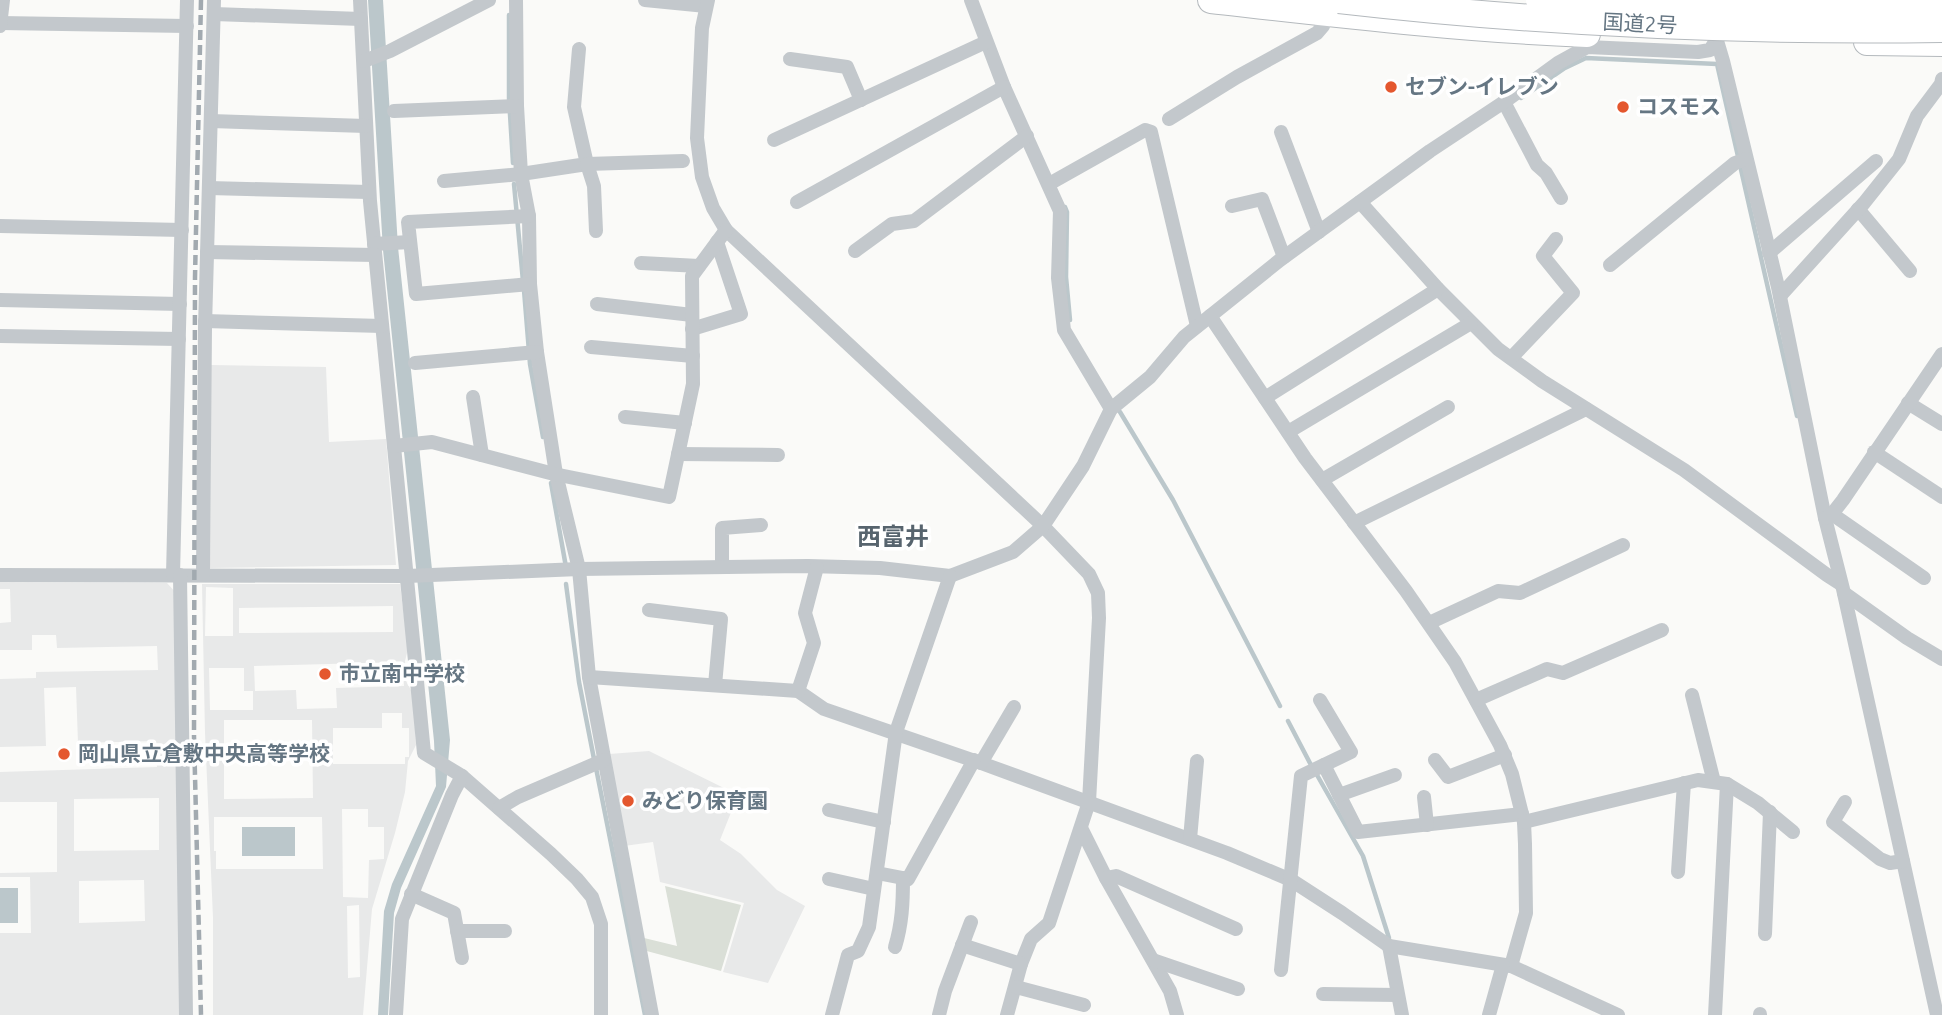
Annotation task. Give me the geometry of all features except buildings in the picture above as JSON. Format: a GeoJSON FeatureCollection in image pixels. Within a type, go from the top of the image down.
{"type":"FeatureCollection","features":[{"type":"Feature","properties":{"kind":"highway"},"geometry":{"type":"LineString","coordinates":[[1211,0],[1390,10],[1556,47],[1717,39],[1942,43]]}},
{"type":"Feature","properties":{"kind":"highway","name":"国道2号"},"geometry":{"type":"LineString","coordinates":[[1539,0],[1679,8],[1942,10]]}},
{"type":"Feature","properties":{"kind":"highway"},"geometry":{"type":"LineString","coordinates":[[1804,0],[1813,0]]}},
{"type":"Feature","properties":{"kind":"highway","name":"国道2号"},"geometry":{"type":"LineString","coordinates":[[1333,7],[1675,26],[1942,29]]}},
{"type":"Feature","properties":{"kind":"street"},"geometry":{"type":"LineString","coordinates":[[3,0],[0,24],[187,26]]}},
{"type":"Feature","properties":{"kind":"street"},"geometry":{"type":"LineString","coordinates":[[186,1015],[177,575],[179,339],[187,0]]}},
{"type":"Feature","properties":{"kind":"street"},"geometry":{"type":"LineString","coordinates":[[360,0],[366,60],[369,192],[382,326],[398,446],[424,753],[458,773],[499,808],[551,854],[592,897],[601,924],[601,1015]]}},
{"type":"Feature","properties":{"kind":"street"},"geometry":{"type":"LineString","coordinates":[[366,60],[386,53],[489,0]]}},
{"type":"Feature","properties":{"kind":"street"},"geometry":{"type":"LineString","coordinates":[[516,0],[520,216],[536,352],[555,474],[579,569],[599,762],[652,1015]]}},
{"type":"Feature","properties":{"kind":"street"},"geometry":{"type":"LineString","coordinates":[[645,0],[707,3],[702,28],[697,138],[702,177],[713,208],[726,230],[1042,526],[1089,574],[1098,593],[1089,802],[1049,923],[1031,939],[1007,1015]]}},
{"type":"Feature","properties":{"kind":"street"},"geometry":{"type":"LineString","coordinates":[[971,0],[1004,87],[1053,182],[1060,211],[1058,278],[1064,330],[1111,408]]}},
{"type":"Feature","properties":{"kind":"street"},"geometry":{"type":"LineString","coordinates":[[1702,0],[1717,39],[1741,161],[1780,296],[1829,516],[1900,861],[1937,1015]]}},
{"type":"Feature","properties":{"kind":"street"},"geometry":{"type":"LineString","coordinates":[[203,575],[205,321],[214,7],[361,19]]}},
{"type":"Feature","properties":{"kind":"street"},"geometry":{"type":"LineString","coordinates":[[1169,119],[1237,76],[1317,33],[1333,7]]}},
{"type":"Feature","properties":{"kind":"street"},"geometry":{"type":"LineString","coordinates":[[774,140],[986,42]]}},
{"type":"Feature","properties":{"kind":"street"},"geometry":{"type":"LineString","coordinates":[[0,575],[410,576],[722,566],[880,568],[950,576],[1013,552],[1042,526],[1083,466],[1111,408],[1150,377],[1184,337],[1284,257],[1430,151],[1507,106],[1556,47]]}},
{"type":"Feature","properties":{"kind":"street"},"geometry":{"type":"LineString","coordinates":[[579,49],[574,107],[594,186],[596,231]]}},
{"type":"Feature","properties":{"kind":"street"},"geometry":{"type":"LineString","coordinates":[[790,59],[847,67],[861,100]]}},
{"type":"Feature","properties":{"kind":"street"},"geometry":{"type":"LineString","coordinates":[[797,202],[1004,87]]}},
{"type":"Feature","properties":{"kind":"street"},"geometry":{"type":"LineString","coordinates":[[1780,296],[1899,159],[1917,116],[1940,89]]}},
{"type":"Feature","properties":{"kind":"street"},"geometry":{"type":"LineString","coordinates":[[394,111],[517,106]]}},
{"type":"Feature","properties":{"kind":"street"},"geometry":{"type":"LineString","coordinates":[[1507,106],[1537,165],[1546,173],[1560,198]]}},
{"type":"Feature","properties":{"kind":"street"},"geometry":{"type":"LineString","coordinates":[[211,121],[366,126]]}},
{"type":"Feature","properties":{"kind":"street"},"geometry":{"type":"LineString","coordinates":[[1053,182],[1145,130],[1151,132],[1197,326]]}},
{"type":"Feature","properties":{"kind":"street"},"geometry":{"type":"LineString","coordinates":[[1281,132],[1319,232]]}},
{"type":"Feature","properties":{"kind":"street"},"geometry":{"type":"LineString","coordinates":[[855,251],[892,224],[914,221],[1027,136]]}},
{"type":"Feature","properties":{"kind":"street"},"geometry":{"type":"LineString","coordinates":[[444,181],[521,174],[587,164],[683,161]]}},
{"type":"Feature","properties":{"kind":"street"},"geometry":{"type":"LineString","coordinates":[[1610,265],[1741,161]]}},
{"type":"Feature","properties":{"kind":"street"},"geometry":{"type":"LineString","coordinates":[[1769,253],[1876,161]]}},
{"type":"Feature","properties":{"kind":"street"},"geometry":{"type":"LineString","coordinates":[[209,188],[369,192]]}},
{"type":"Feature","properties":{"kind":"street"},"geometry":{"type":"LineString","coordinates":[[1231,206],[1262,199],[1284,257]]}},
{"type":"Feature","properties":{"kind":"street"},"geometry":{"type":"LineString","coordinates":[[1360,202],[1438,289],[1498,349],[1586,409],[1684,470],[1827,575],[1907,638],[1938,656],[1942,640]]}},
{"type":"Feature","properties":{"kind":"street"},"geometry":{"type":"LineString","coordinates":[[1858,209],[1910,271]]}},
{"type":"Feature","properties":{"kind":"street"},"geometry":{"type":"LineString","coordinates":[[520,216],[408,222],[405,242],[416,294],[530,284]]}},
{"type":"Feature","properties":{"kind":"street"},"geometry":{"type":"LineString","coordinates":[[0,226],[182,230]]}},
{"type":"Feature","properties":{"kind":"street"},"geometry":{"type":"LineString","coordinates":[[398,446],[432,442],[538,470],[668,498],[693,384],[692,276],[726,230]]}},
{"type":"Feature","properties":{"kind":"street"},"geometry":{"type":"LineString","coordinates":[[1511,358],[1573,293],[1542,256],[1556,239]]}},
{"type":"Feature","properties":{"kind":"street"},"geometry":{"type":"LineString","coordinates":[[207,252],[376,247],[405,242]]}},
{"type":"Feature","properties":{"kind":"street"},"geometry":{"type":"LineString","coordinates":[[597,304],[692,322],[741,314],[717,242]]}},
{"type":"Feature","properties":{"kind":"street"},"geometry":{"type":"LineString","coordinates":[[641,263],[699,266]]}},
{"type":"Feature","properties":{"kind":"street"},"geometry":{"type":"LineString","coordinates":[[1265,398],[1438,289]]}},
{"type":"Feature","properties":{"kind":"street"},"geometry":{"type":"LineString","coordinates":[[0,300],[180,304]]}},
{"type":"Feature","properties":{"kind":"street"},"geometry":{"type":"LineString","coordinates":[[1210,316],[1288,432],[1455,662],[1505,755],[1523,818],[1526,913],[1489,1015]]}},
{"type":"Feature","properties":{"kind":"street"},"geometry":{"type":"LineString","coordinates":[[205,321],[382,326]]}},
{"type":"Feature","properties":{"kind":"street"},"geometry":{"type":"LineString","coordinates":[[1288,432],[1471,323]]}},
{"type":"Feature","properties":{"kind":"street"},"geometry":{"type":"LineString","coordinates":[[0,336],[179,339]]}},
{"type":"Feature","properties":{"kind":"street"},"geometry":{"type":"LineString","coordinates":[[591,347],[693,356]]}},
{"type":"Feature","properties":{"kind":"street"},"geometry":{"type":"LineString","coordinates":[[415,363],[536,352]]}},
{"type":"Feature","properties":{"kind":"street"},"geometry":{"type":"LineString","coordinates":[[1829,516],[1942,354]]}},
{"type":"Feature","properties":{"kind":"street"},"geometry":{"type":"LineString","coordinates":[[474,397],[482,455]]}},
{"type":"Feature","properties":{"kind":"street"},"geometry":{"type":"LineString","coordinates":[[1908,402],[1942,424]]}},
{"type":"Feature","properties":{"kind":"street"},"geometry":{"type":"LineString","coordinates":[[1322,480],[1448,407]]}},
{"type":"Feature","properties":{"kind":"street"},"geometry":{"type":"LineString","coordinates":[[1354,523],[1586,409]]}},
{"type":"Feature","properties":{"kind":"street"},"geometry":{"type":"LineString","coordinates":[[625,417],[685,423]]}},
{"type":"Feature","properties":{"kind":"street"},"geometry":{"type":"LineString","coordinates":[[1874,452],[1942,497]]}},
{"type":"Feature","properties":{"kind":"street"},"geometry":{"type":"LineString","coordinates":[[678,454],[778,455]]}},
{"type":"Feature","properties":{"kind":"street"},"geometry":{"type":"LineString","coordinates":[[1829,516],[1924,578]]}},
{"type":"Feature","properties":{"kind":"street"},"geometry":{"type":"LineString","coordinates":[[722,566],[722,527],[761,525]]}},
{"type":"Feature","properties":{"kind":"street"},"geometry":{"type":"LineString","coordinates":[[1429,624],[1498,591],[1520,593],[1623,545]]}},
{"type":"Feature","properties":{"kind":"street"},"geometry":{"type":"LineString","coordinates":[[798,691],[814,643],[805,613],[817,567]]}},
{"type":"Feature","properties":{"kind":"street"},"geometry":{"type":"LineString","coordinates":[[832,1015],[848,955],[858,951],[869,927],[896,733],[950,576]]}},
{"type":"Feature","properties":{"kind":"street"},"geometry":{"type":"LineString","coordinates":[[649,610],[722,619],[715,685]]}},
{"type":"Feature","properties":{"kind":"street"},"geometry":{"type":"LineString","coordinates":[[1476,700],[1547,669],[1563,673],[1662,630]]}},
{"type":"Feature","properties":{"kind":"street"},"geometry":{"type":"LineString","coordinates":[[589,677],[798,691],[824,709],[1089,802],[1291,880],[1389,946],[1507,965],[1618,1015]]}},
{"type":"Feature","properties":{"kind":"street"},"geometry":{"type":"LineString","coordinates":[[1692,695],[1721,783],[1715,1015]]}},
{"type":"Feature","properties":{"kind":"street"},"geometry":{"type":"LineString","coordinates":[[1281,970],[1301,776],[1351,752],[1320,700]]}},
{"type":"Feature","properties":{"kind":"street"},"geometry":{"type":"LineString","coordinates":[[877,873],[908,879],[977,762],[1014,707]]}},
{"type":"Feature","properties":{"kind":"street"},"geometry":{"type":"LineString","coordinates":[[1436,760],[1448,777],[1505,755]]}},
{"type":"Feature","properties":{"kind":"street"},"geometry":{"type":"LineString","coordinates":[[1189,839],[1197,761]]}},
{"type":"Feature","properties":{"kind":"street"},"geometry":{"type":"LineString","coordinates":[[499,808],[599,762]]}},
{"type":"Feature","properties":{"kind":"street"},"geometry":{"type":"LineString","coordinates":[[1324,765],[1358,832],[1523,818],[1698,780],[1721,783],[1758,803],[1793,831]]}},
{"type":"Feature","properties":{"kind":"street"},"geometry":{"type":"LineString","coordinates":[[396,1015],[402,919],[452,795],[458,773]]}},
{"type":"Feature","properties":{"kind":"street"},"geometry":{"type":"LineString","coordinates":[[1339,795],[1395,775]]}},
{"type":"Feature","properties":{"kind":"street"},"geometry":{"type":"LineString","coordinates":[[1678,872],[1684,783]]}},
{"type":"Feature","properties":{"kind":"street"},"geometry":{"type":"LineString","coordinates":[[1424,797],[1427,825]]}},
{"type":"Feature","properties":{"kind":"street"},"geometry":{"type":"LineString","coordinates":[[1844,802],[1833,822],[1880,859],[1890,863],[1900,861]]}},
{"type":"Feature","properties":{"kind":"street"},"geometry":{"type":"LineString","coordinates":[[829,810],[884,822]]}},
{"type":"Feature","properties":{"kind":"street"},"geometry":{"type":"LineString","coordinates":[[1765,934],[1770,813]]}},
{"type":"Feature","properties":{"kind":"street"},"geometry":{"type":"LineString","coordinates":[[1080,828],[1170,991],[1177,1015]]}},
{"type":"Feature","properties":{"kind":"street"},"geometry":{"type":"LineString","coordinates":[[1106,878],[1116,876],[1236,929]]}},
{"type":"Feature","properties":{"kind":"street"},"geometry":{"type":"LineString","coordinates":[[895,947],[901,927],[903,878]]}},
{"type":"Feature","properties":{"kind":"street"},"geometry":{"type":"LineString","coordinates":[[829,879],[874,889]]}},
{"type":"Feature","properties":{"kind":"street"},"geometry":{"type":"LineString","coordinates":[[411,894],[454,913],[462,958]]}},
{"type":"Feature","properties":{"kind":"street"},"geometry":{"type":"LineString","coordinates":[[939,1015],[945,991],[971,922]]}},
{"type":"Feature","properties":{"kind":"street"},"geometry":{"type":"LineString","coordinates":[[457,931],[505,931]]}},
{"type":"Feature","properties":{"kind":"street"},"geometry":{"type":"LineString","coordinates":[[962,945],[1021,964]]}},
{"type":"Feature","properties":{"kind":"street"},"geometry":{"type":"LineString","coordinates":[[1389,946],[1402,1015]]}},
{"type":"Feature","properties":{"kind":"street"},"geometry":{"type":"LineString","coordinates":[[1153,960],[1238,989]]}},
{"type":"Feature","properties":{"kind":"street"},"geometry":{"type":"LineString","coordinates":[[1016,987],[1084,1005]]}},
{"type":"Feature","properties":{"kind":"street"},"geometry":{"type":"LineString","coordinates":[[1323,994],[1397,995]]}},
{"type":"Feature","properties":{"kind":"shaded area"},"geometry":{"type":"Polygon","coordinates":[[[368,0],[383,0],[398,247],[450,740],[446,787],[401,888],[394,913],[388,1015],[378,1015],[384,911],[392,884],[436,786],[434,741],[383,250],[368,0]]]}},
{"type":"Feature","properties":{"kind":"shaded area"},"geometry":{"type":"Polygon","coordinates":[[[211,365],[326,367],[329,442],[386,439],[396,565],[210,568],[211,365]]]}},
{"type":"Feature","properties":{"kind":"shaded area"},"geometry":{"type":"Polygon","coordinates":[[[0,582],[167,583],[176,593],[181,1015],[0,1015],[0,933],[31,933],[30,877],[0,877],[0,873],[57,872],[57,802],[0,802],[0,772],[157,767],[156,741],[78,743],[76,687],[44,688],[46,746],[0,747],[0,679],[36,678],[36,672],[158,670],[157,646],[57,648],[56,635],[32,635],[32,650],[0,650],[0,623],[11,622],[10,589],[0,589],[0,582]],[[159,798],[74,799],[74,851],[159,850],[159,798]],[[144,880],[79,881],[79,923],[145,921],[144,880]]]}},
{"type":"Feature","properties":{"kind":"shaded area"},"geometry":{"type":"Polygon","coordinates":[[[202,584],[400,584],[408,649],[405,661],[406,681],[413,694],[416,745],[408,761],[405,792],[372,909],[363,1015],[213,1015],[213,918],[202,584]],[[206,587],[205,636],[233,636],[233,588],[206,587]],[[393,606],[239,608],[239,633],[393,632],[393,606]],[[403,662],[254,666],[255,691],[296,690],[297,709],[337,708],[336,688],[404,686],[403,662]],[[209,668],[210,710],[253,710],[253,691],[244,691],[244,668],[209,668]],[[382,713],[382,728],[333,728],[333,764],[405,764],[405,757],[409,757],[409,728],[402,728],[402,713],[382,713]],[[224,720],[224,799],[313,798],[312,720],[224,720]],[[342,809],[343,897],[368,898],[369,860],[384,859],[384,827],[368,827],[368,809],[342,809]],[[214,817],[216,869],[323,869],[322,817],[214,817]],[[359,905],[347,906],[348,978],[360,977],[359,905]]]}},
{"type":"Feature","properties":{"kind":"shaded area"},"geometry":{"type":"Polygon","coordinates":[[[649,751],[738,795],[720,840],[741,854],[777,890],[805,906],[768,983],[723,972],[744,903],[660,882],[653,842],[624,846],[609,754],[649,751]]]}},
{"type":"Feature","properties":{"kind":"shaded area"},"geometry":{"type":"Polygon","coordinates":[[[242,827],[295,827],[295,856],[242,856],[242,827]]]}},
{"type":"Feature","properties":{"kind":"shaded area"},"geometry":{"type":"Polygon","coordinates":[[[665,886],[741,905],[721,971],[643,950],[640,937],[677,946],[665,886]]]}},
{"type":"Feature","properties":{"kind":"shaded area"},"geometry":{"type":"Polygon","coordinates":[[[0,888],[18,888],[18,923],[0,923],[0,888]]]}},
{"type":"Feature","properties":{"kind":"waterway"},"geometry":{"type":"LineString","coordinates":[[509,15],[509,98],[513,163]]}},
{"type":"Feature","properties":{"kind":"waterway"},"geometry":{"type":"LineString","coordinates":[[1521,98],[1565,68],[1586,58],[1717,64],[1797,416]]}},
{"type":"Feature","properties":{"kind":"waterway"},"geometry":{"type":"LineString","coordinates":[[514,184],[523,281]]}},
{"type":"Feature","properties":{"kind":"waterway"},"geometry":{"type":"LineString","coordinates":[[1065,207],[1070,320]]}},
{"type":"Feature","properties":{"kind":"waterway"},"geometry":{"type":"LineString","coordinates":[[524,290],[530,364],[543,437]]}},
{"type":"Feature","properties":{"kind":"waterway"},"geometry":{"type":"LineString","coordinates":[[1120,412],[1173,500],[1280,706]]}},
{"type":"Feature","properties":{"kind":"waterway"},"geometry":{"type":"LineString","coordinates":[[551,483],[566,567]]}},
{"type":"Feature","properties":{"kind":"waterway"},"geometry":{"type":"LineString","coordinates":[[566,584],[579,682],[594,759]]}},
{"type":"Feature","properties":{"kind":"waterway"},"geometry":{"type":"LineString","coordinates":[[1288,721],[1311,765]]}},
{"type":"Feature","properties":{"kind":"waterway"},"geometry":{"type":"LineString","coordinates":[[596,768],[645,1015]]}},
{"type":"Feature","properties":{"kind":"waterway"},"geometry":{"type":"LineString","coordinates":[[1317,775],[1363,856],[1389,938]]}},
{"type":"Feature","properties":{"kind":"railway"},"geometry":{"type":"LineString","coordinates":[[201,0],[195,277],[194,736],[201,1015]]}},
{"type":"Feature","properties":{"kind":"place","name":"セブン-イレブン"},"geometry":{"type":"Point","coordinates":[1391,87]}},
{"type":"Feature","properties":{"kind":"place","name":"コスモス"},"geometry":{"type":"Point","coordinates":[1623,107]}},
{"type":"Feature","properties":{"kind":"place","name":"市立南中学校"},"geometry":{"type":"Point","coordinates":[325,674]}},
{"type":"Feature","properties":{"kind":"place","name":"岡山県立倉敷中央高等学校"},"geometry":{"type":"Point","coordinates":[64,754]}},
{"type":"Feature","properties":{"kind":"place","name":"みどり保育園"},"geometry":{"type":"Point","coordinates":[628,801]}},
{"type":"Feature","properties":{"kind":"district","name":"西富井"},"geometry":{"type":"Point","coordinates":[893,537]}}]}
